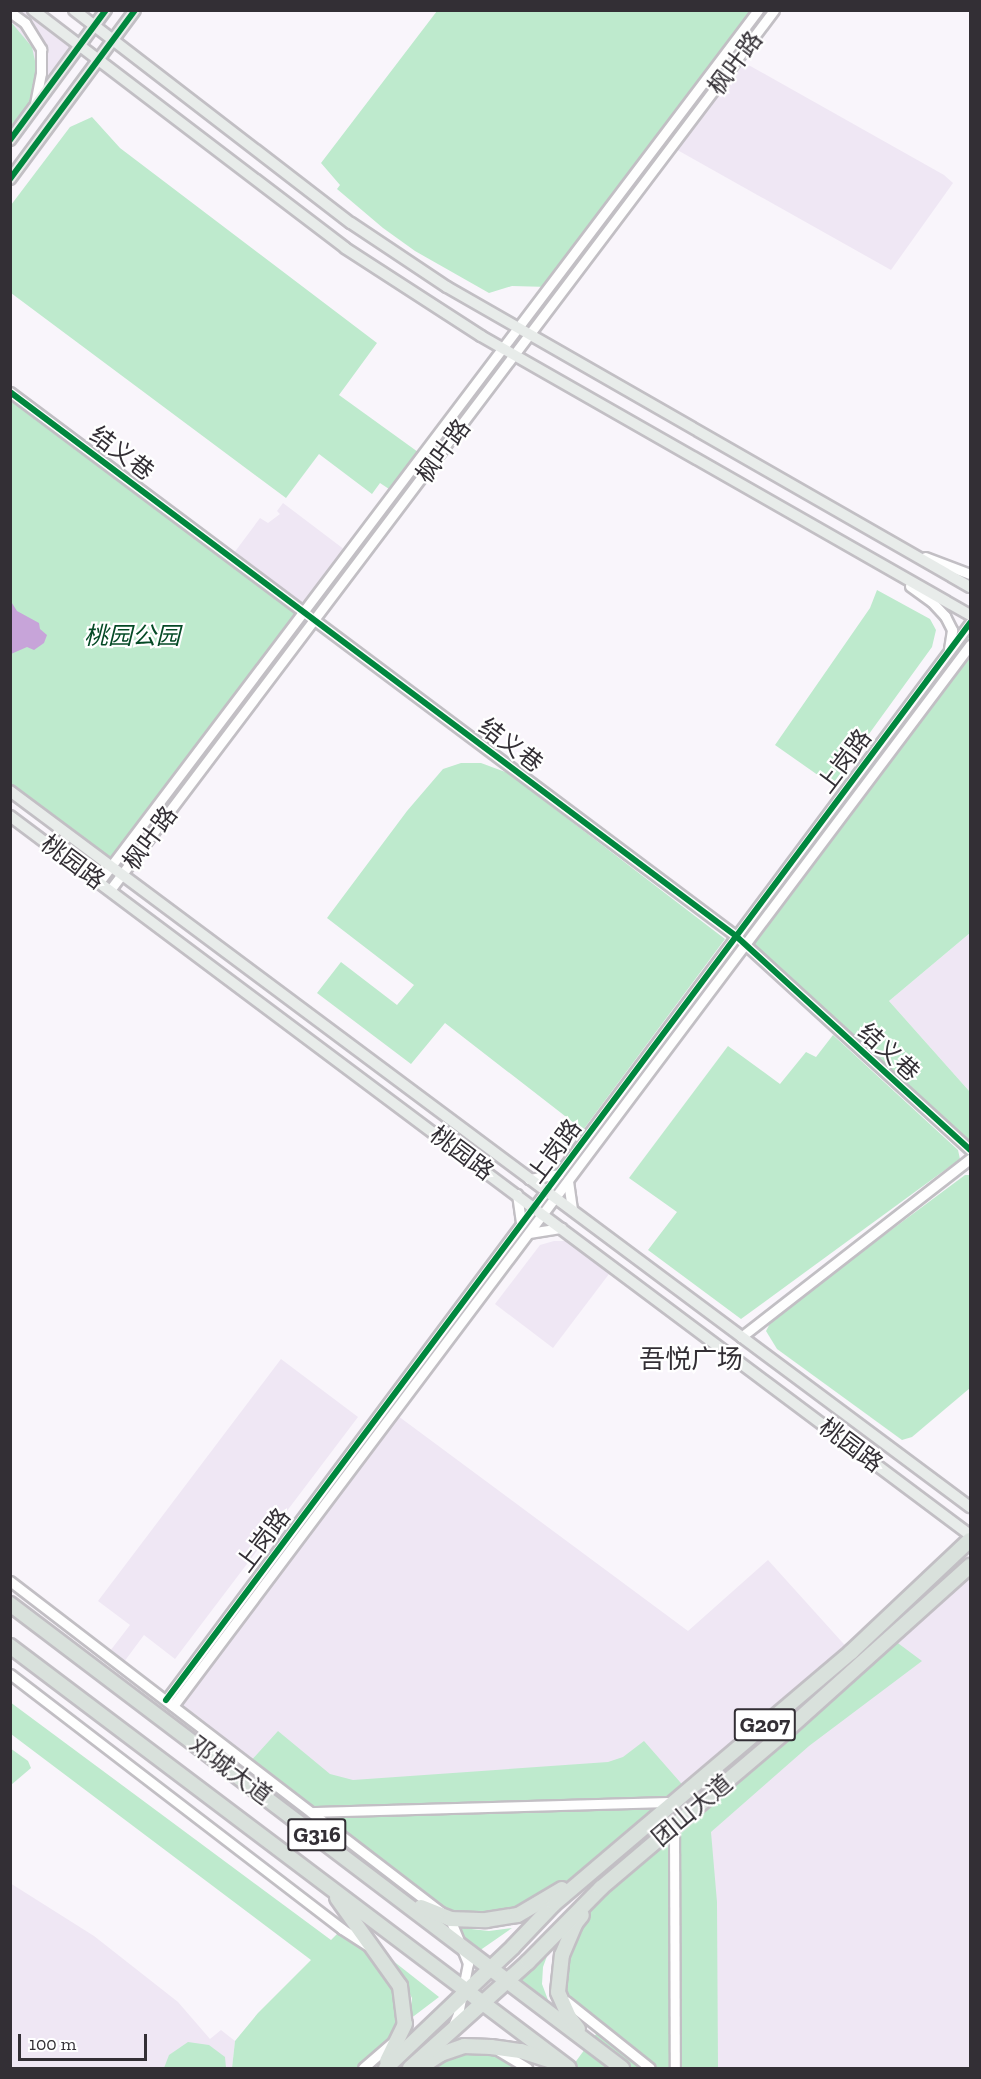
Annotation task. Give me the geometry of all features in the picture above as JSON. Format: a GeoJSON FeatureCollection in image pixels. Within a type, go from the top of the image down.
{"type":"FeatureCollection","features":[{"type":"Feature","properties":{"kind":"highway","name":"团山大道"},"geometry":{"type":"LineString","coordinates":[[467,1991],[589,1873],[851,1652],[970,1540]]}},
{"type":"Feature","properties":{"kind":"highway","name":"团山大道"},"geometry":{"type":"LineString","coordinates":[[416,2066],[606,1884],[787,1730],[970,1566]]}},
{"type":"Feature","properties":{"kind":"highway","name":"邓城大道"},"geometry":{"type":"LineString","coordinates":[[10,1604],[622,2068]]}},
{"type":"Feature","properties":{"kind":"highway","name":"邓城大道"},"geometry":{"type":"LineString","coordinates":[[10,1646],[567,2067]]}},
{"type":"Feature","properties":{"kind":"highway"},"geometry":{"type":"LineString","coordinates":[[399,1898],[450,1919],[486,1920],[518,1916],[589,1873]]}},
{"type":"Feature","properties":{"kind":"highway"},"geometry":{"type":"LineString","coordinates":[[586,2041],[569,2017],[558,1992],[562,1955],[575,1924],[606,1884]]}},
{"type":"Feature","properties":{"kind":"highway"},"geometry":{"type":"LineString","coordinates":[[329,1886],[400,1986],[405,2024],[385,2068]]}},
{"type":"Feature","properties":{"kind":"highway","name":"G207"},"geometry":{"type":"LineString","coordinates":[[385,2068],[467,1991]]}},
{"type":"Feature","properties":{"kind":"highway"},"geometry":{"type":"LineString","coordinates":[[416,2066],[464,2046],[521,2051],[567,2067]]}},
{"type":"Feature","properties":{"kind":"main road"},"geometry":{"type":"LineString","coordinates":[[33,10],[345,248],[515,356],[970,615]]}},
{"type":"Feature","properties":{"kind":"main road"},"geometry":{"type":"LineString","coordinates":[[74,10],[351,224],[447,287],[970,587]]}},
{"type":"Feature","properties":{"kind":"main road"},"geometry":{"type":"LineString","coordinates":[[10,140],[106,10]]}},
{"type":"Feature","properties":{"kind":"main road"},"geometry":{"type":"LineString","coordinates":[[10,179],[135,10]]}},
{"type":"Feature","properties":{"kind":"main road","name":"桃园路"},"geometry":{"type":"LineString","coordinates":[[10,791],[970,1508]]}},
{"type":"Feature","properties":{"kind":"main road","name":"桃园路"},"geometry":{"type":"LineString","coordinates":[[10,816],[562,1227],[970,1535]]}},
{"type":"Feature","properties":{"kind":"street","name":"枫叶路"},"geometry":{"type":"LineString","coordinates":[[99,882],[758,10]]}},
{"type":"Feature","properties":{"kind":"street","name":"枫叶路"},"geometry":{"type":"LineString","coordinates":[[110,890],[532,334],[774,10]]}},
{"type":"Feature","properties":{"kind":"street"},"geometry":{"type":"LineString","coordinates":[[10,12],[25,23],[41,49],[41,73],[35,107]]}},
{"type":"Feature","properties":{"kind":"street","name":"结义巷"},"geometry":{"type":"LineString","coordinates":[[10,392],[736,936],[970,1150]]}},
{"type":"Feature","properties":{"kind":"street"},"geometry":{"type":"LineString","coordinates":[[896,544],[970,574]]}},
{"type":"Feature","properties":{"kind":"street"},"geometry":{"type":"LineString","coordinates":[[879,563],[931,601],[945,616],[952,630],[948,652]]}},
{"type":"Feature","properties":{"kind":"street","name":"上岗路"},"geometry":{"type":"LineString","coordinates":[[170,1703],[529,1233],[559,1174],[970,623]]}},
{"type":"Feature","properties":{"kind":"street","name":"上岗路"},"geometry":{"type":"LineString","coordinates":[[550,1195],[568,1181],[970,645]]}},
{"type":"Feature","properties":{"kind":"street"},"geometry":{"type":"LineString","coordinates":[[741,1336],[970,1159]]}},
{"type":"Feature","properties":{"kind":"street"},"geometry":{"type":"LineString","coordinates":[[529,1179],[559,1174]]}},
{"type":"Feature","properties":{"kind":"street"},"geometry":{"type":"LineString","coordinates":[[568,1181],[572,1210]]}},
{"type":"Feature","properties":{"kind":"street"},"geometry":{"type":"LineString","coordinates":[[517,1194],[521,1224]]}},
{"type":"Feature","properties":{"kind":"street","name":"上岗路"},"geometry":{"type":"LineString","coordinates":[[170,1703],[521,1224],[539,1210]]}},
{"type":"Feature","properties":{"kind":"street"},"geometry":{"type":"LineString","coordinates":[[529,1233],[562,1227]]}},
{"type":"Feature","properties":{"kind":"street"},"geometry":{"type":"LineString","coordinates":[[10,1581],[450,1919],[468,1963],[458,2014],[441,2054],[431,2068]]}},
{"type":"Feature","properties":{"kind":"street"},"geometry":{"type":"LineString","coordinates":[[10,1674],[342,1929],[376,1950]]}},
{"type":"Feature","properties":{"kind":"street"},"geometry":{"type":"LineString","coordinates":[[311,1812],[673,1802]]}},
{"type":"Feature","properties":{"kind":"street"},"geometry":{"type":"LineString","coordinates":[[674,1824],[675,2068]]}},
{"type":"Feature","properties":{"kind":"street"},"geometry":{"type":"LineString","coordinates":[[558,1992],[574,2010],[650,2068]]}},
{"type":"Feature","properties":{"kind":"street"},"geometry":{"type":"LineString","coordinates":[[363,2068],[398,2038]]}},
{"type":"Feature","properties":{"kind":"street"},"geometry":{"type":"LineString","coordinates":[[491,2047],[527,2068]]}},
{"type":"Feature","properties":{"kind":"shaded area"},"geometry":{"type":"Polygon","coordinates":[[[11,11],[33,11],[80,45],[11,140],[11,11]]]}},
{"type":"Feature","properties":{"kind":"shaded area"},"geometry":{"type":"Polygon","coordinates":[[[738,59],[944,175],[953,183],[891,270],[672,147],[738,59]]]}},
{"type":"Feature","properties":{"kind":"shaded area"},"geometry":{"type":"Polygon","coordinates":[[[283,503],[349,553],[304,612],[231,557],[260,518],[268,523],[280,514],[277,511],[283,503]]]}},
{"type":"Feature","properties":{"kind":"shaded area"},"geometry":{"type":"Polygon","coordinates":[[[10,600],[17,611],[39,623],[40,629],[47,635],[44,643],[34,650],[27,647],[11,654],[10,600]]]}},
{"type":"Feature","properties":{"kind":"shaded area"},"geometry":{"type":"Polygon","coordinates":[[[970,933],[970,1092],[889,1001],[970,933]]]}},
{"type":"Feature","properties":{"kind":"shaded area"},"geometry":{"type":"Polygon","coordinates":[[[554,1241],[566,1241],[609,1274],[553,1348],[495,1304],[540,1245],[554,1241]]]}},
{"type":"Feature","properties":{"kind":"shaded area"},"geometry":{"type":"Polygon","coordinates":[[[281,1359],[358,1417],[175,1659],[144,1635],[121,1666],[107,1655],[130,1625],[98,1601],[281,1359]]]}},
{"type":"Feature","properties":{"kind":"shaded area"},"geometry":{"type":"Polygon","coordinates":[[[394,1413],[688,1631],[768,1560],[851,1652],[673,1802],[311,1812],[173,1706],[394,1413]]]}},
{"type":"Feature","properties":{"kind":"shaded area"},"geometry":{"type":"Polygon","coordinates":[[[970,1566],[970,2068],[675,2068],[674,1824],[970,1566]]]}},
{"type":"Feature","properties":{"kind":"shaded area"},"geometry":{"type":"Polygon","coordinates":[[[10,1883],[94,1936],[178,2002],[210,2039],[221,2030],[235,2041],[232,2068],[11,2068],[10,1883]]]}},
{"type":"Feature","properties":{"kind":"green space"},"geometry":{"type":"Polygon","coordinates":[[[437,11],[758,11],[549,287],[512,286],[489,293],[415,251],[383,228],[337,189],[340,185],[321,163],[437,11]]]}},
{"type":"Feature","properties":{"kind":"green space"},"geometry":{"type":"Polygon","coordinates":[[[11,22],[32,47],[38,75],[28,104],[11,128],[11,22]]]}},
{"type":"Feature","properties":{"kind":"green space"},"geometry":{"type":"Polygon","coordinates":[[[92,117],[120,148],[377,343],[339,395],[418,452],[389,489],[380,483],[372,494],[319,454],[286,498],[11,293],[11,205],[70,127],[92,117]]]}},
{"type":"Feature","properties":{"kind":"green space","name":"桃园公园"},"geometry":{"type":"Polygon","coordinates":[[[10,392],[304,612],[111,867],[11,791],[10,392]]]}},
{"type":"Feature","properties":{"kind":"green space"},"geometry":{"type":"Polygon","coordinates":[[[877,590],[930,619],[936,630],[932,647],[832,785],[775,745],[870,608],[877,590]]]}},
{"type":"Feature","properties":{"kind":"green space"},"geometry":{"type":"Polygon","coordinates":[[[970,636],[970,933],[889,1001],[970,1092],[970,1143],[744,938],[970,636]]]}},
{"type":"Feature","properties":{"kind":"green space"},"geometry":{"type":"Polygon","coordinates":[[[461,763],[481,763],[508,773],[725,939],[583,1130],[445,1023],[411,1064],[317,993],[341,962],[397,1005],[414,985],[327,918],[407,811],[443,769],[461,763]]]}},
{"type":"Feature","properties":{"kind":"green space"},"geometry":{"type":"Polygon","coordinates":[[[833,1035],[958,1150],[960,1159],[741,1319],[648,1250],[677,1212],[629,1178],[728,1046],[780,1084],[806,1052],[816,1057],[833,1035]]]}},
{"type":"Feature","properties":{"kind":"green space"},"geometry":{"type":"Polygon","coordinates":[[[965,1175],[970,1175],[970,1388],[912,1437],[902,1440],[777,1349],[766,1331],[773,1318],[965,1175]]]}},
{"type":"Feature","properties":{"kind":"green space"},"geometry":{"type":"Polygon","coordinates":[[[891,1638],[922,1661],[809,1746],[711,1832],[717,1902],[718,2068],[571,2068],[599,2030],[558,1992],[562,1955],[601,1888],[891,1638]]]}},
{"type":"Feature","properties":{"kind":"green space"},"geometry":{"type":"Polygon","coordinates":[[[10,1702],[331,1940],[342,1929],[376,1950],[400,1986],[405,2024],[363,2068],[232,2068],[235,2041],[258,2013],[311,1960],[11,1734],[10,1702]]]}},
{"type":"Feature","properties":{"kind":"green space"},"geometry":{"type":"Polygon","coordinates":[[[278,1731],[330,1774],[353,1780],[608,1762],[623,1757],[644,1741],[687,1790],[589,1873],[518,1915],[450,1919],[248,1764],[278,1731]]]}},
{"type":"Feature","properties":{"kind":"green space"},"geometry":{"type":"Polygon","coordinates":[[[10,1748],[28,1761],[31,1768],[11,1785],[10,1748]]]}},
{"type":"Feature","properties":{"kind":"green space"},"geometry":{"type":"Polygon","coordinates":[[[445,1926],[489,1931],[512,1928],[479,1951],[445,1926]]]}},
{"type":"Feature","properties":{"kind":"green space"},"geometry":{"type":"Polygon","coordinates":[[[550,1948],[543,1967],[542,1984],[551,2008],[516,1979],[550,1948]]]}},
{"type":"Feature","properties":{"kind":"green space"},"geometry":{"type":"Polygon","coordinates":[[[392,1960],[439,1997],[410,2019],[412,1998],[392,1960]]]}},
{"type":"Feature","properties":{"kind":"green space"},"geometry":{"type":"Polygon","coordinates":[[[188,2042],[209,2045],[225,2057],[226,2068],[164,2068],[169,2055],[188,2042]]]}},
{"type":"Feature","properties":{"kind":"green space"},"geometry":{"type":"Polygon","coordinates":[[[491,2047],[527,2068],[431,2068],[441,2054],[491,2047]]]}},
{"type":"Feature","properties":{"kind":"cycle path"},"geometry":{"type":"LineString","coordinates":[[10,140],[106,10]]}},
{"type":"Feature","properties":{"kind":"cycle path"},"geometry":{"type":"LineString","coordinates":[[10,179],[135,10]]}},
{"type":"Feature","properties":{"kind":"cycle path"},"geometry":{"type":"LineString","coordinates":[[10,392],[736,936],[970,1150]]}},
{"type":"Feature","properties":{"kind":"cycle path"},"geometry":{"type":"LineString","coordinates":[[166,1700],[970,623]]}},
{"type":"Feature","properties":{"kind":"district","name":"吾悦广场"},"geometry":{"type":"Point","coordinates":[691,1360]}}]}
